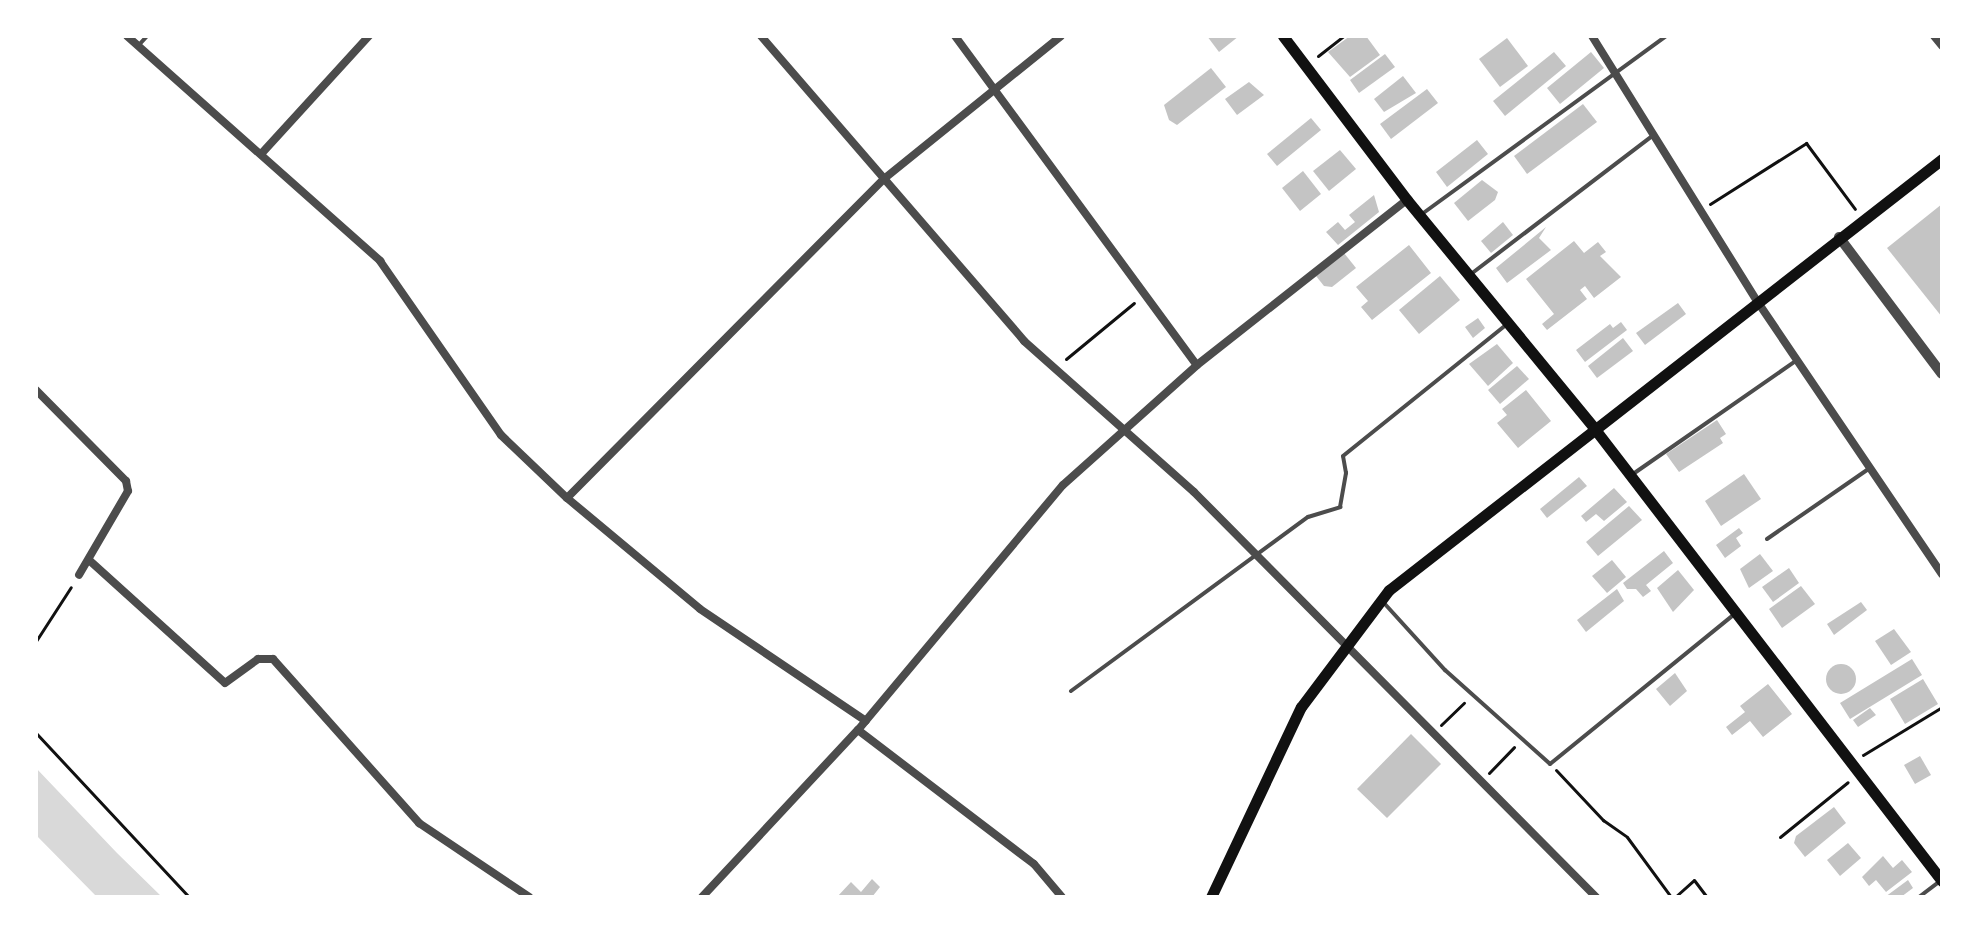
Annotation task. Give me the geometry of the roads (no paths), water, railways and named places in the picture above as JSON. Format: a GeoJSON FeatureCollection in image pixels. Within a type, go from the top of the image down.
{"type":"FeatureCollection","features":[{"type":"Feature","properties":{"kind":"main road"},"geometry":{"type":"LineString","coordinates":[[1283,36],[1407,200],[1594,428],[1738,612],[1942,880]]}},
{"type":"Feature","properties":{"kind":"main road"},"geometry":{"type":"LineString","coordinates":[[1211,897],[1301,707],[1344,645],[1381,600],[1594,428],[1942,159]]}},
{"type":"Feature","properties":{"kind":"street"},"geometry":{"type":"LineString","coordinates":[[127,36],[380,261],[501,435],[567,498],[700,609],[866,721]]}},
{"type":"Feature","properties":{"kind":"street"},"geometry":{"type":"LineString","coordinates":[[262,153],[369,36]]}},
{"type":"Feature","properties":{"kind":"street"},"geometry":{"type":"LineString","coordinates":[[761,36],[999,313],[1054,369],[1256,555],[1596,897]]}},
{"type":"Feature","properties":{"kind":"street"},"geometry":{"type":"LineString","coordinates":[[955,36],[1197,365]]}},
{"type":"Feature","properties":{"kind":"street"},"geometry":{"type":"LineString","coordinates":[[567,498],[885,178],[1061,36]]}},
{"type":"Feature","properties":{"kind":"street"},"geometry":{"type":"LineString","coordinates":[[1592,36],[1704,209],[1757,301],[1799,358],[1942,574]]}},
{"type":"Feature","properties":{"kind":"street"},"geometry":{"type":"LineString","coordinates":[[1934,36],[1942,46]]}},
{"type":"Feature","properties":{"kind":"street"},"geometry":{"type":"LineString","coordinates":[[702,897],[866,721],[1063,485],[1120,429],[1197,365],[1407,200]]}},
{"type":"Feature","properties":{"kind":"street"},"geometry":{"type":"LineString","coordinates":[[1839,237],[1942,374]]}},
{"type":"Feature","properties":{"kind":"street"},"geometry":{"type":"LineString","coordinates":[[36,390],[126,481],[125,502],[79,575]]}},
{"type":"Feature","properties":{"kind":"street"},"geometry":{"type":"LineString","coordinates":[[89,560],[225,683],[258,659],[273,659],[410,815],[529,897]]}},
{"type":"Feature","properties":{"kind":"street"},"geometry":{"type":"LineString","coordinates":[[858,730],[1034,864],[1062,897]]}},
{"type":"Feature","properties":{"kind":"lane"},"geometry":{"type":"LineString","coordinates":[[138,46],[147,36]]}},
{"type":"Feature","properties":{"kind":"lane"},"geometry":{"type":"LineString","coordinates":[[1420,216],[1612,71],[1666,36]]}},
{"type":"Feature","properties":{"kind":"lane"},"geometry":{"type":"LineString","coordinates":[[1469,276],[1654,134]]}},
{"type":"Feature","properties":{"kind":"lane"},"geometry":{"type":"LineString","coordinates":[[1071,691],[1308,517],[1340,507],[1346,473],[1343,456],[1508,323]]}},
{"type":"Feature","properties":{"kind":"lane"},"geometry":{"type":"LineString","coordinates":[[1631,475],[1799,358]]}},
{"type":"Feature","properties":{"kind":"lane"},"geometry":{"type":"LineString","coordinates":[[1767,539],[1872,467]]}},
{"type":"Feature","properties":{"kind":"lane"},"geometry":{"type":"LineString","coordinates":[[1381,600],[1473,695],[1550,764],[1738,612]]}},
{"type":"Feature","properties":{"kind":"lane"},"geometry":{"type":"LineString","coordinates":[[1919,897],[1942,880]]}}]}
